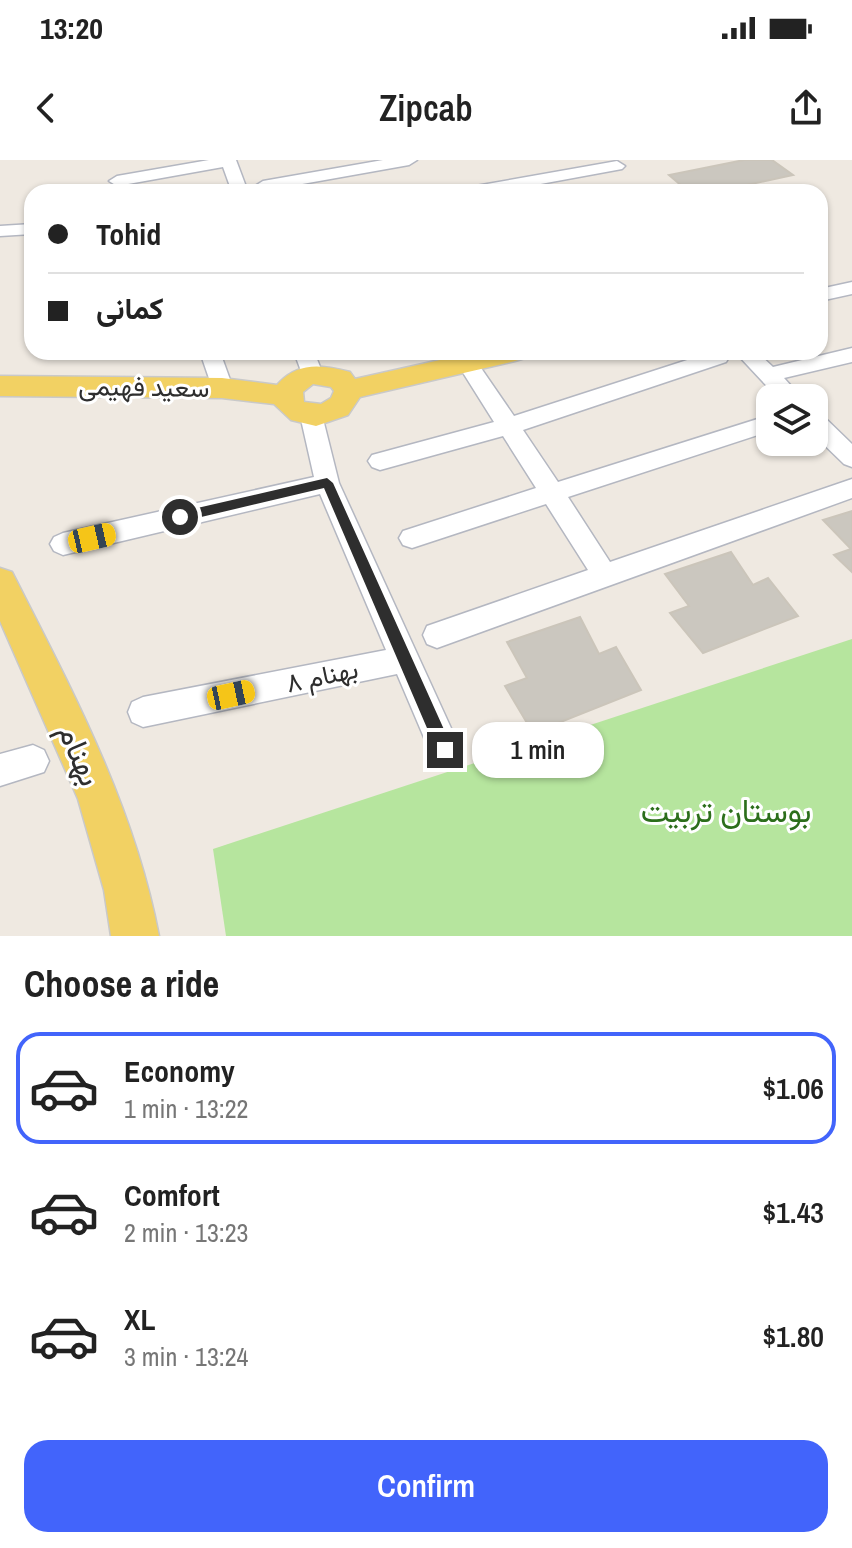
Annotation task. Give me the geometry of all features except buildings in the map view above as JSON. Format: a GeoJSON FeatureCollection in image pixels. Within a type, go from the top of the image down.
{"type":"FeatureCollection","features":[{"type":"Feature","properties":{"kind":"main road"},"geometry":{"type":"LineString","coordinates":[[324,373],[344,403],[338,409],[311,415],[293,409],[287,396],[295,382],[324,373],[425,360]]}},
{"type":"Feature","properties":{"kind":"main road","name":"سعید فهیمی"},"geometry":{"type":"LineString","coordinates":[[0,386],[222,388],[287,396]]}},
{"type":"Feature","properties":{"kind":"main road","name":"بهنام"},"geometry":{"type":"LineString","coordinates":[[0,583],[91,779],[113,837],[135,936]]}},
{"type":"Feature","properties":{"kind":"street"},"geometry":{"type":"LineString","coordinates":[[280,184],[354,175],[409,160]]}},
{"type":"Feature","properties":{"kind":"street"},"geometry":{"type":"LineString","coordinates":[[541,160],[564,184]]}},
{"type":"Feature","properties":{"kind":"street"},"geometry":{"type":"LineString","coordinates":[[117,181],[152,167],[228,161],[237,184]]}},
{"type":"Feature","properties":{"kind":"street"},"geometry":{"type":"LineString","coordinates":[[514,184],[617,166]]}},
{"type":"Feature","properties":{"kind":"street"},"geometry":{"type":"LineString","coordinates":[[0,231],[24,230]]}},
{"type":"Feature","properties":{"kind":"street"},"geometry":{"type":"LineString","coordinates":[[828,293],[852,288]]}},
{"type":"Feature","properties":{"kind":"street"},"geometry":{"type":"LineString","coordinates":[[769,375],[852,355]]}},
{"type":"Feature","properties":{"kind":"street"},"geometry":{"type":"LineString","coordinates":[[213,360],[222,388]]}},
{"type":"Feature","properties":{"kind":"street"},"geometry":{"type":"LineString","coordinates":[[459,360],[597,562]]}},
{"type":"Feature","properties":{"kind":"street"},"geometry":{"type":"LineString","coordinates":[[380,461],[507,427],[710,360]]}},
{"type":"Feature","properties":{"kind":"street"},"geometry":{"type":"LineString","coordinates":[[753,360],[778,384]]}},
{"type":"Feature","properties":{"kind":"street"},"geometry":{"type":"LineString","coordinates":[[311,415],[327,483],[445,750]]}},
{"type":"Feature","properties":{"kind":"street"},"geometry":{"type":"LineString","coordinates":[[412,538],[756,427]]}},
{"type":"Feature","properties":{"kind":"street"},"geometry":{"type":"LineString","coordinates":[[828,434],[849,453]]}},
{"type":"Feature","properties":{"kind":"street"},"geometry":{"type":"LineString","coordinates":[[63,544],[327,483]]}},
{"type":"Feature","properties":{"kind":"street"},"geometry":{"type":"LineString","coordinates":[[437,635],[852,488]]}},
{"type":"Feature","properties":{"kind":"street","name":"بهنام ۸"},"geometry":{"type":"LineString","coordinates":[[143,712],[406,659]]}},
{"type":"Feature","properties":{"kind":"street"},"geometry":{"type":"LineString","coordinates":[[0,770],[33,761]]}},
{"type":"Feature","properties":{"kind":"green space","name":"بوستان تربیت"},"geometry":{"type":"Polygon","coordinates":[[[852,639],[852,936],[226,936],[213,849],[852,639]]]}},
{"type":"Feature","properties":{"kind":"route"},"geometry":{"type":"LineString","coordinates":[[180,517],[327,483],[445,750]]}}]}
